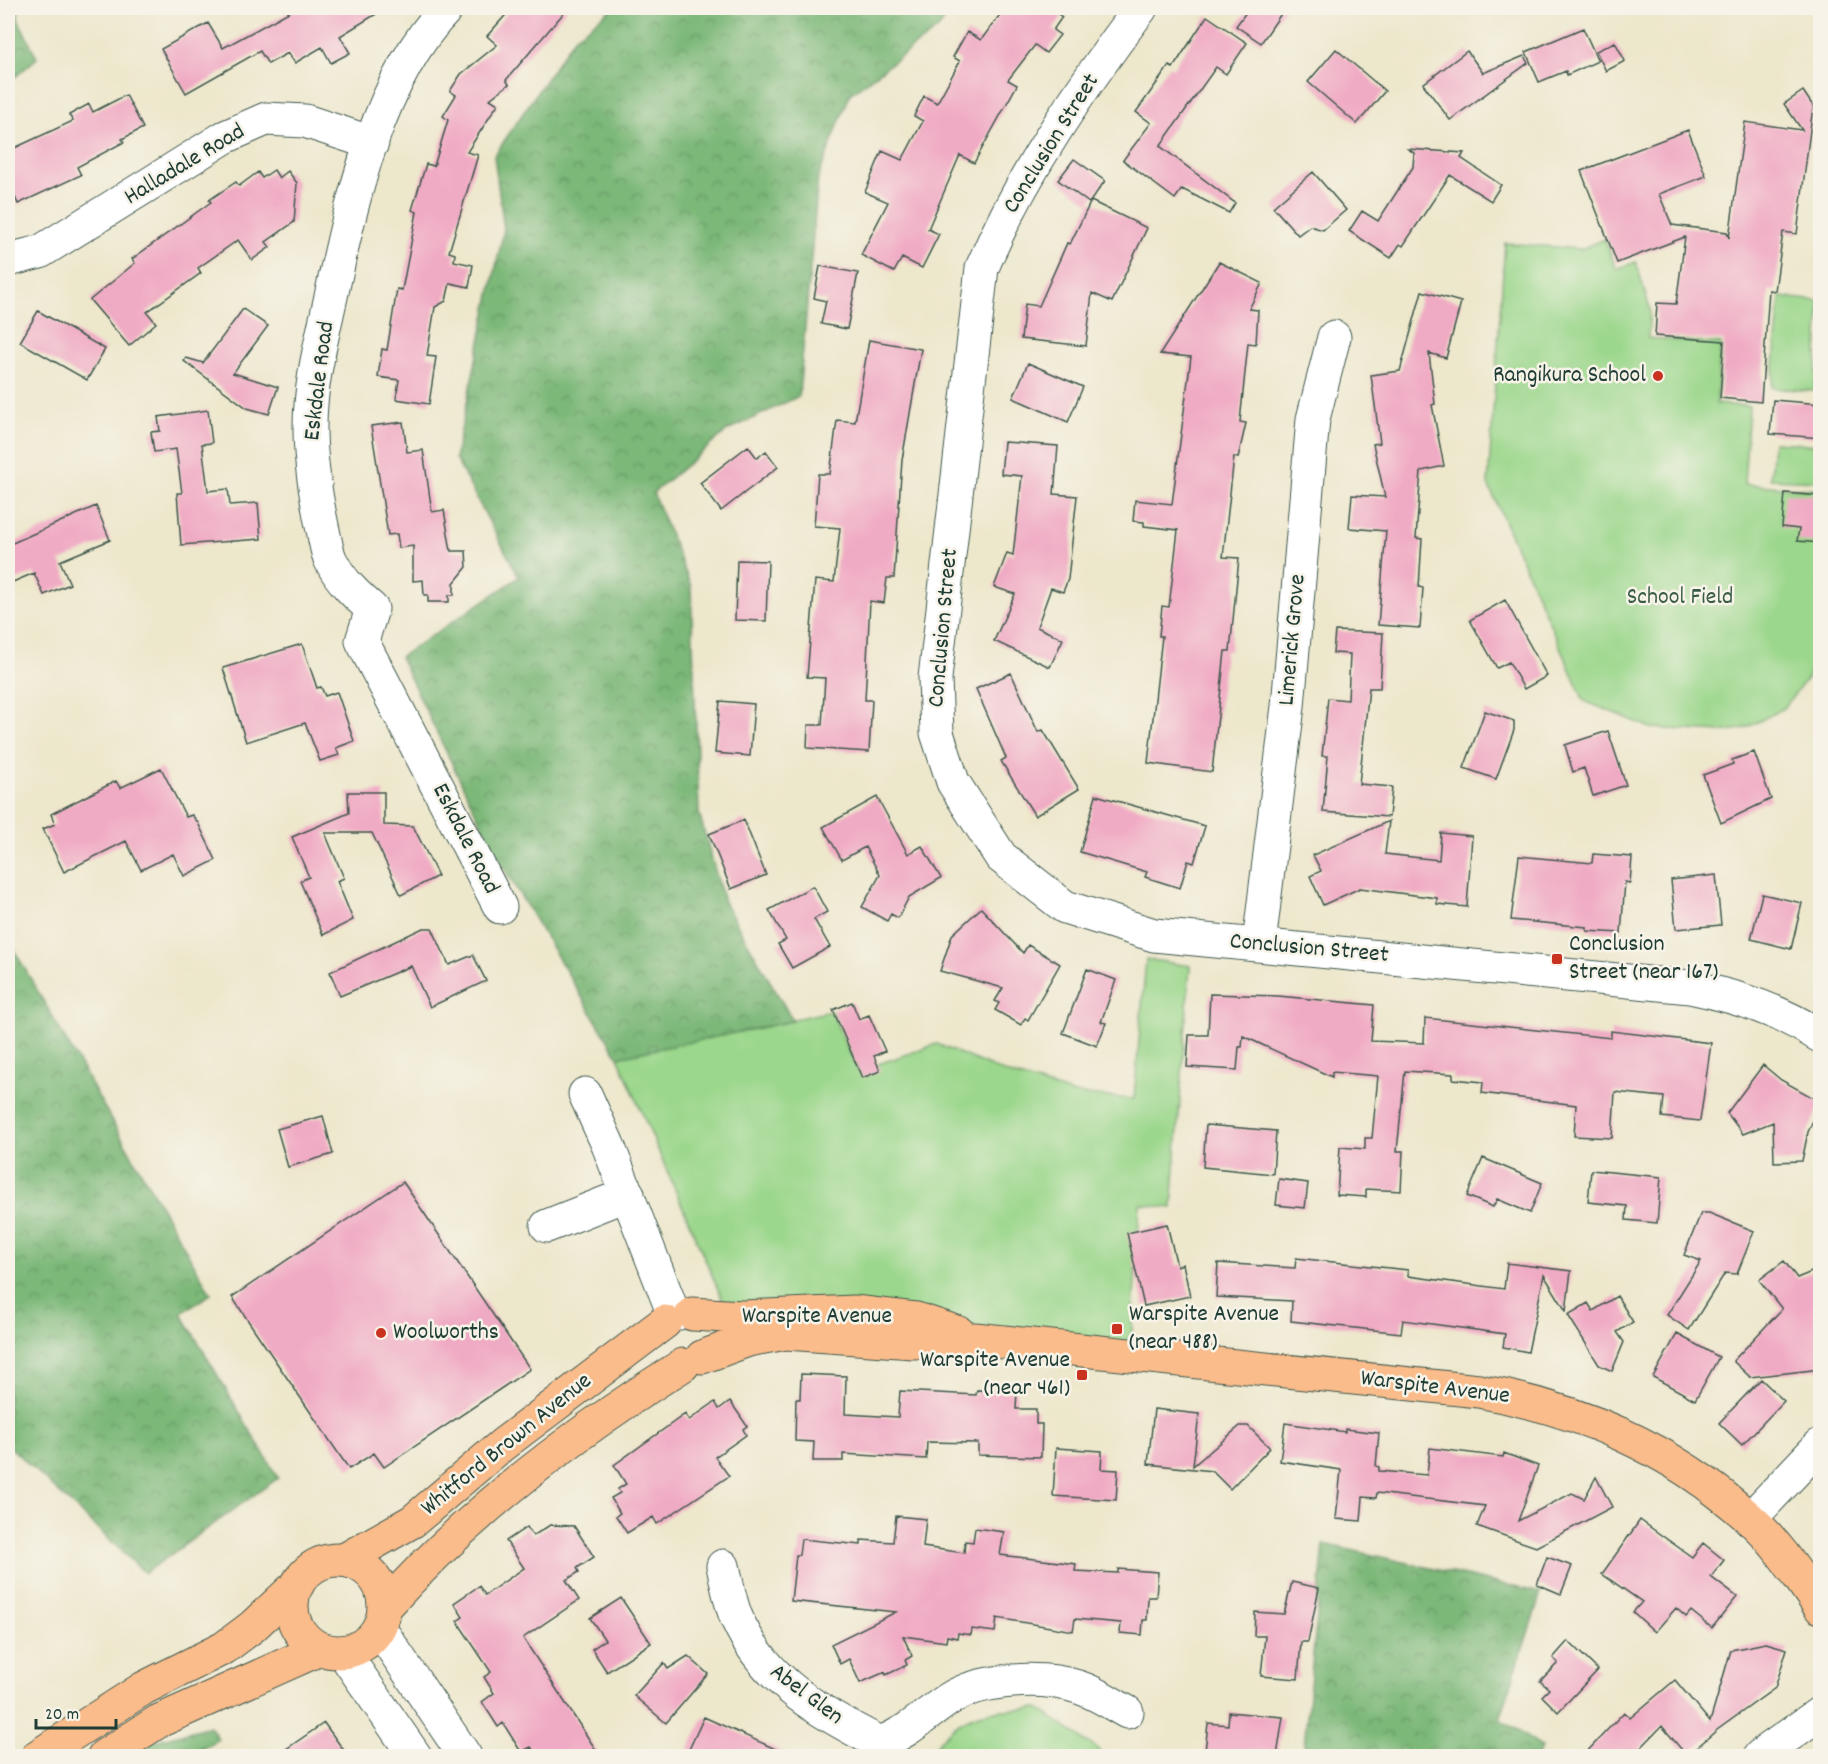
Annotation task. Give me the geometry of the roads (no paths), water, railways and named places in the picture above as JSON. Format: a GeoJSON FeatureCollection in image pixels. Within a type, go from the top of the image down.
{"type":"FeatureCollection","features":[{"type":"Feature","properties":{"kind":"main road","name":"Warspite Avenue"},"geometry":{"type":"LineString","coordinates":[[677,1317],[743,1317],[854,1312],[916,1319],[975,1339]]}},
{"type":"Feature","properties":{"kind":"main road"},"geometry":{"type":"LineString","coordinates":[[677,1317],[700,1319],[709,1331],[709,1345],[692,1361],[668,1359],[662,1351],[658,1336],[677,1317]]}},
{"type":"Feature","properties":{"kind":"main road","name":"Whitford Brown Avenue"},"geometry":{"type":"LineString","coordinates":[[344,1560],[413,1521],[502,1444],[677,1317]]}},
{"type":"Feature","properties":{"kind":"main road","name":"Warspite Avenue"},"geometry":{"type":"LineString","coordinates":[[692,1361],[748,1340],[786,1333],[913,1342],[975,1339],[1456,1388],[1522,1399],[1587,1418],[1631,1438],[1702,1482],[1750,1519],[1821,1607]]}},
{"type":"Feature","properties":{"kind":"main road","name":"Whitford Brown Avenue"},"geometry":{"type":"LineString","coordinates":[[382,1618],[533,1467],[629,1398],[692,1361]]}},
{"type":"Feature","properties":{"kind":"main road"},"geometry":{"type":"LineString","coordinates":[[38,1756],[144,1688],[224,1648],[252,1627],[298,1584],[308,1571],[321,1563],[344,1560],[359,1564],[376,1579],[383,1593],[382,1618],[364,1645],[332,1651],[159,1721],[104,1756]]}},
{"type":"Feature","properties":{"kind":"main road"},"geometry":{"type":"LineString","coordinates":[[298,1584],[293,1598],[294,1621],[302,1635],[332,1651]]}},
{"type":"Feature","properties":{"kind":"street","name":"Eskdale Road"},"geometry":{"type":"LineString","coordinates":[[447,8],[421,39],[395,88],[372,143],[344,238],[317,361],[310,425],[313,484],[330,560],[350,590],[372,609],[362,641],[500,907]]}},
{"type":"Feature","properties":{"kind":"street","name":"Conclusion Street"},"geometry":{"type":"LineString","coordinates":[[1141,8],[1049,142],[997,234],[982,268],[935,678],[937,733],[954,782],[1001,857],[1065,907],[1154,936],[1259,944],[1690,987],[1724,994],[1754,1004],[1821,1036]]}},
{"type":"Feature","properties":{"kind":"street","name":"Halladale Road"},"geometry":{"type":"LineString","coordinates":[[8,260],[40,252],[225,137],[266,118],[306,121],[372,143]]}},
{"type":"Feature","properties":{"kind":"street","name":"Limerick Grove"},"geometry":{"type":"LineString","coordinates":[[1259,944],[1288,706],[1313,419],[1334,337]]}},
{"type":"Feature","properties":{"kind":"street"},"geometry":{"type":"LineString","coordinates":[[585,1094],[677,1317]]}},
{"type":"Feature","properties":{"kind":"street"},"geometry":{"type":"LineString","coordinates":[[547,1226],[628,1194]]}},
{"type":"Feature","properties":{"kind":"street"},"geometry":{"type":"LineString","coordinates":[[1750,1519],[1821,1445]]}},
{"type":"Feature","properties":{"kind":"street","name":"Abel Glen"},"geometry":{"type":"LineString","coordinates":[[723,1566],[736,1617],[753,1650],[773,1676],[824,1715],[879,1750]]}},
{"type":"Feature","properties":{"kind":"street"},"geometry":{"type":"LineString","coordinates":[[382,1618],[463,1756]]}},
{"type":"Feature","properties":{"kind":"street"},"geometry":{"type":"LineString","coordinates":[[332,1651],[415,1756]]}},
{"type":"Feature","properties":{"kind":"street"},"geometry":{"type":"LineString","coordinates":[[879,1750],[951,1698],[989,1684],[1034,1680],[1079,1687],[1128,1712]]}},
{"type":"Feature","properties":{"kind":"street"},"geometry":{"type":"LineString","coordinates":[[1760,1756],[1821,1713]]}},
{"type":"Feature","properties":{"kind":"place","name":"Rangikura School"},"geometry":{"type":"Point","coordinates":[1658,376]}},
{"type":"Feature","properties":{"kind":"place","name":"Conclusion Street (near 167)"},"geometry":{"type":"Point","coordinates":[1557,959]}},
{"type":"Feature","properties":{"kind":"place","name":"Warspite Avenue (near 488)"},"geometry":{"type":"Point","coordinates":[1117,1329]}},
{"type":"Feature","properties":{"kind":"place","name":"Woolworths"},"geometry":{"type":"Point","coordinates":[381,1333]}},
{"type":"Feature","properties":{"kind":"place","name":"Warspite Avenue (near 461)"},"geometry":{"type":"Point","coordinates":[1082,1375]}},
{"type":"Feature","properties":{"kind":"park label","name":"School Field"},"geometry":{"type":"Point","coordinates":[1680,598]}}]}
